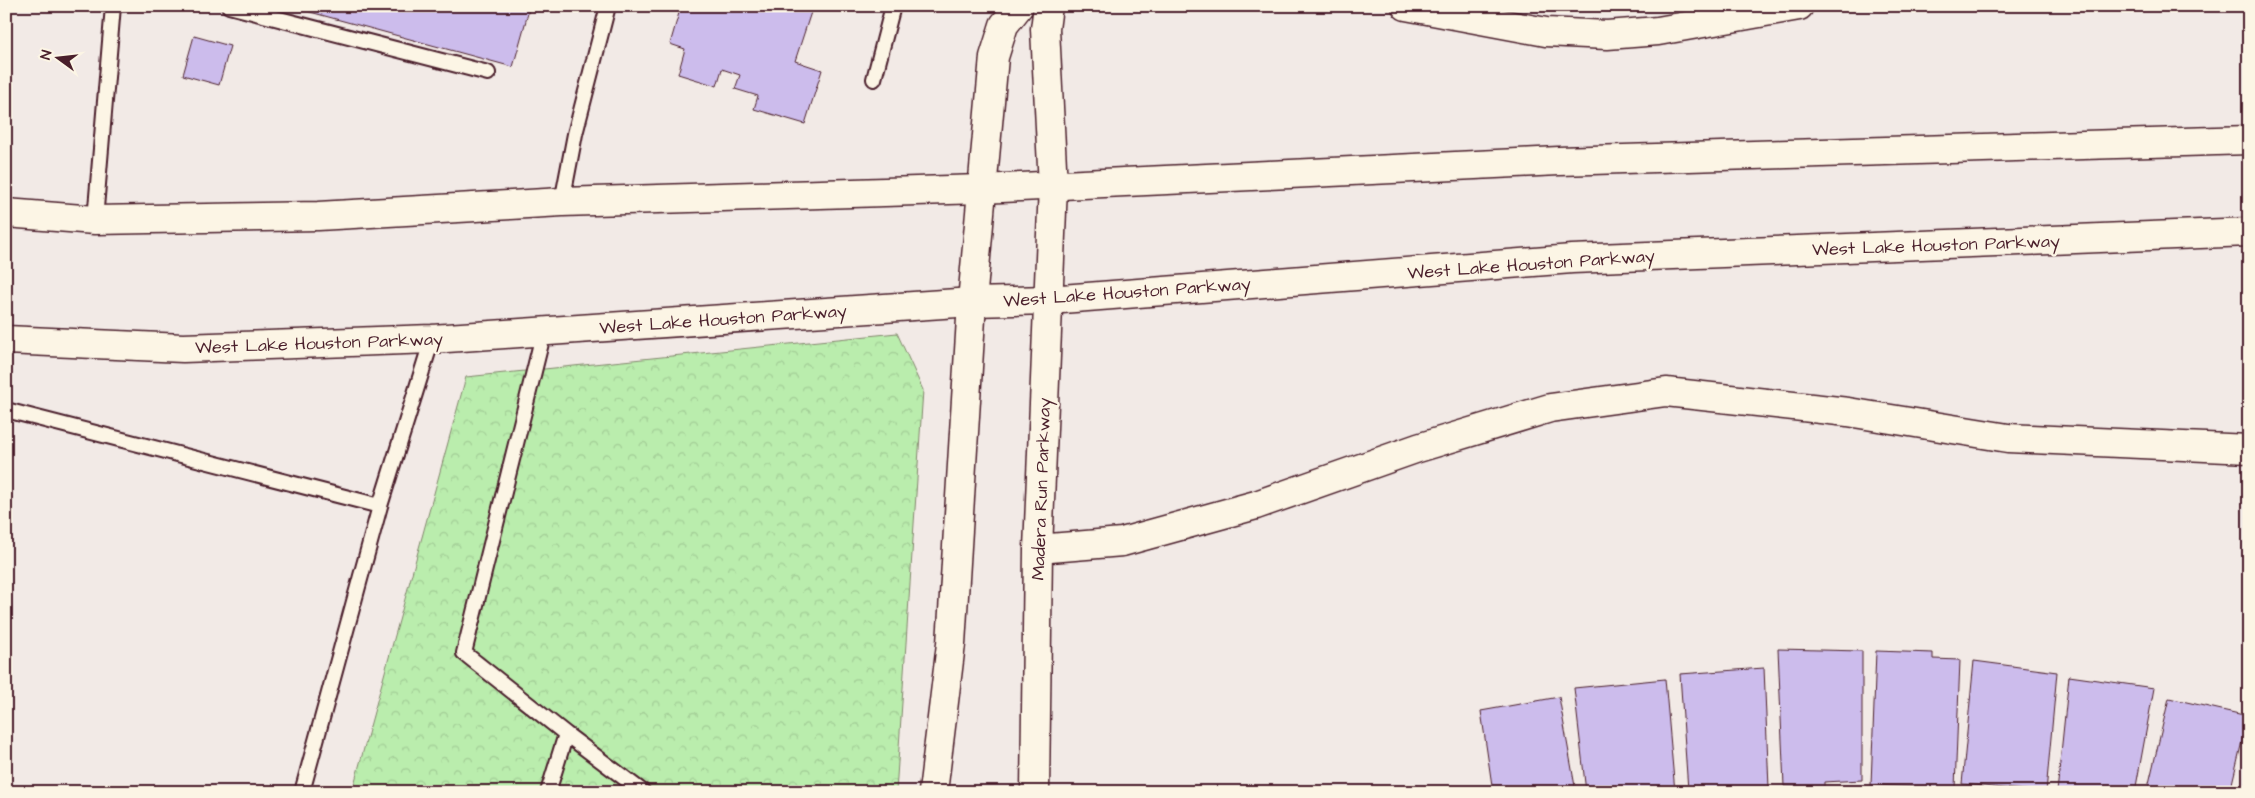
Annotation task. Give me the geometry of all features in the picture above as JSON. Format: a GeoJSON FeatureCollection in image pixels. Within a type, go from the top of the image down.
{"type":"FeatureCollection","features":[{"type":"Feature","properties":{"kind":"main road"},"geometry":{"type":"LineString","coordinates":[[933,792],[951,644],[972,302],[994,57],[1004,25],[1018,6]]}},
{"type":"Feature","properties":{"kind":"main road","name":"Madera Run Parkway"},"geometry":{"type":"LineString","coordinates":[[1035,792],[1038,549],[1053,186],[1045,28],[1048,6]]}},
{"type":"Feature","properties":{"kind":"main road"},"geometry":{"type":"LineString","coordinates":[[1406,6],[1546,32],[1607,35],[1658,31],[1799,6]]}},
{"type":"Feature","properties":{"kind":"main road"},"geometry":{"type":"LineString","coordinates":[[6,214],[95,220],[318,216],[562,202],[981,189],[1559,161],[2249,140]]}},
{"type":"Feature","properties":{"kind":"main road","name":"West Lake Houston Parkway"},"geometry":{"type":"LineString","coordinates":[[6,340],[183,348],[432,339],[972,302],[1049,300],[1572,259],[2249,232]]}},
{"type":"Feature","properties":{"kind":"main road"},"geometry":{"type":"LineString","coordinates":[[1038,549],[1122,542],[1256,505],[1418,448],[1550,408],[1666,392],[1848,412],[2008,438],[2249,449]]}},
{"type":"Feature","properties":{"kind":"lane"},"geometry":{"type":"LineString","coordinates":[[95,220],[113,6]]}},
{"type":"Feature","properties":{"kind":"lane"},"geometry":{"type":"LineString","coordinates":[[229,6],[488,73]]}},
{"type":"Feature","properties":{"kind":"lane"},"geometry":{"type":"LineString","coordinates":[[562,202],[575,134],[608,6]]}},
{"type":"Feature","properties":{"kind":"lane"},"geometry":{"type":"LineString","coordinates":[[874,79],[893,6]]}},
{"type":"Feature","properties":{"kind":"lane"},"geometry":{"type":"LineString","coordinates":[[544,331],[464,653],[643,792]]}},
{"type":"Feature","properties":{"kind":"lane"},"geometry":{"type":"LineString","coordinates":[[302,792],[380,506],[432,339]]}},
{"type":"Feature","properties":{"kind":"lane"},"geometry":{"type":"LineString","coordinates":[[6,410],[380,506]]}},
{"type":"Feature","properties":{"kind":"lane"},"geometry":{"type":"LineString","coordinates":[[548,792],[566,734]]}},
{"type":"Feature","properties":{"kind":"green space"},"geometry":{"type":"Polygon","coordinates":[[[897,333],[923,390],[896,792],[352,792],[466,377],[897,333]]]}},
{"type":"Feature","properties":{"kind":"building"},"geometry":{"type":"Polygon","coordinates":[[[288,6],[530,6],[513,67],[288,6]]]}},
{"type":"Feature","properties":{"kind":"building"},"geometry":{"type":"Polygon","coordinates":[[[681,6],[813,6],[795,61],[822,70],[805,124],[754,109],[758,96],[735,89],[740,75],[722,69],[717,86],[678,74],[685,49],[670,44],[681,6]]]}},
{"type":"Feature","properties":{"kind":"building"},"geometry":{"type":"Polygon","coordinates":[[[194,36],[230,46],[219,85],[183,75],[194,36]]]}},
{"type":"Feature","properties":{"kind":"building"},"geometry":{"type":"Polygon","coordinates":[[[1778,649],[1862,651],[1862,780],[1824,782],[1824,787],[1784,786],[1778,649]]]}},
{"type":"Feature","properties":{"kind":"building"},"geometry":{"type":"Polygon","coordinates":[[[1876,651],[1933,653],[1933,659],[1960,660],[1955,788],[1871,785],[1876,651]]]}},
{"type":"Feature","properties":{"kind":"building"},"geometry":{"type":"Polygon","coordinates":[[[1974,661],[2057,672],[2046,792],[1962,784],[1974,661]]]}},
{"type":"Feature","properties":{"kind":"building"},"geometry":{"type":"Polygon","coordinates":[[[1764,668],[1769,788],[1688,790],[1680,674],[1764,668]]]}},
{"type":"Feature","properties":{"kind":"building"},"geometry":{"type":"Polygon","coordinates":[[[2069,676],[2154,688],[2135,792],[2057,792],[2069,676]]]}},
{"type":"Feature","properties":{"kind":"building"},"geometry":{"type":"Polygon","coordinates":[[[1665,679],[1675,792],[1586,792],[1574,688],[1665,679]]]}},
{"type":"Feature","properties":{"kind":"building"},"geometry":{"type":"Polygon","coordinates":[[[1559,697],[1576,792],[1493,792],[1481,711],[1559,697]]]}},
{"type":"Feature","properties":{"kind":"building"},"geometry":{"type":"Polygon","coordinates":[[[2169,698],[2248,716],[2230,792],[2147,792],[2169,698]]]}},
{"type":"Feature","properties":{"kind":"building"},"geometry":{"type":"Polygon","coordinates":[[[2249,776],[2249,792],[2245,792],[2249,776]]]}}]}
